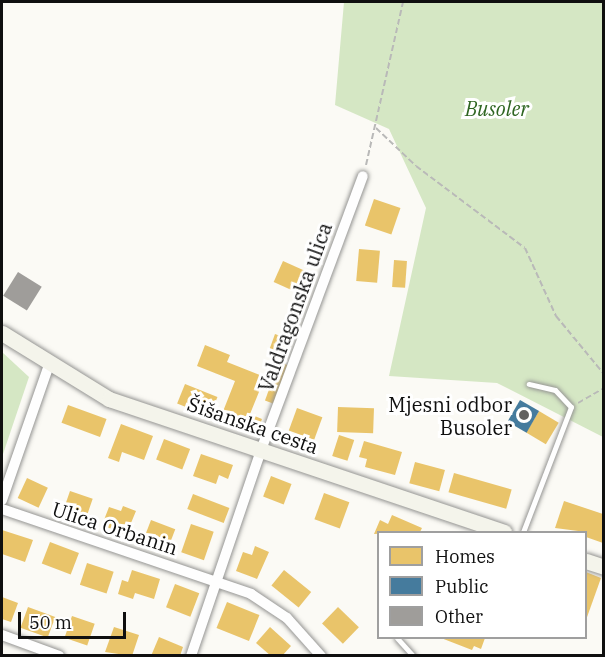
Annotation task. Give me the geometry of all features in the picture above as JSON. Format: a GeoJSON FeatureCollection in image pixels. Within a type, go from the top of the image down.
{"type":"FeatureCollection","features":[{"type":"Feature","properties":{"kind":"main road","name":"Šišanska cesta"},"geometry":{"type":"LineString","coordinates":[[2,333],[49,365],[109,399],[501,531]]}},
{"type":"Feature","properties":{"kind":"main road"},"geometry":{"type":"LineString","coordinates":[[587,562],[603,567]]}},
{"type":"Feature","properties":{"kind":"street","name":"Valdragonska ulica"},"geometry":{"type":"LineString","coordinates":[[261,450],[363,176]]}},
{"type":"Feature","properties":{"kind":"street"},"geometry":{"type":"LineString","coordinates":[[2,500],[49,365]]}},
{"type":"Feature","properties":{"kind":"street"},"geometry":{"type":"LineString","coordinates":[[191,656],[261,450]]}},
{"type":"Feature","properties":{"kind":"street","name":"Ulica Orbanin"},"geometry":{"type":"LineString","coordinates":[[2,509],[216,581],[271,605],[321,656]]}},
{"type":"Feature","properties":{"kind":"street"},"geometry":{"type":"LineString","coordinates":[[2,635],[58,656]]}},
{"type":"Feature","properties":{"kind":"lane"},"geometry":{"type":"LineString","coordinates":[[523,531],[537,490],[570,417],[571,407],[555,390],[529,384]]}},
{"type":"Feature","properties":{"kind":"lane"},"geometry":{"type":"LineString","coordinates":[[398,639],[413,656]]}},
{"type":"Feature","properties":{"kind":"path"},"geometry":{"type":"LineString","coordinates":[[363,176],[376,128],[403,2]]}},
{"type":"Feature","properties":{"kind":"path"},"geometry":{"type":"LineString","coordinates":[[376,128],[416,166],[525,248],[556,316],[603,374]]}},
{"type":"Feature","properties":{"kind":"path"},"geometry":{"type":"LineString","coordinates":[[571,407],[603,388]]}},
{"type":"Feature","properties":{"kind":"green space","name":"Busoler"},"geometry":{"type":"Polygon","coordinates":[[[344,2],[603,2],[603,437],[497,383],[389,376],[426,208],[389,129],[335,105],[344,2]]]}},
{"type":"Feature","properties":{"kind":"green space"},"geometry":{"type":"Polygon","coordinates":[[[2,352],[29,377],[2,457],[2,352]]]}},
{"type":"Feature","properties":{"kind":"building: Homes"},"geometry":{"type":"Polygon","coordinates":[[[374,199],[400,208],[391,235],[365,225],[374,199]]]}},
{"type":"Feature","properties":{"kind":"building: Homes"},"geometry":{"type":"Polygon","coordinates":[[[359,249],[380,251],[377,283],[356,281],[359,249]]]}},
{"type":"Feature","properties":{"kind":"building: Homes"},"geometry":{"type":"Polygon","coordinates":[[[394,260],[407,261],[405,288],[392,287],[394,260]]]}},
{"type":"Feature","properties":{"kind":"building: Homes"},"geometry":{"type":"Polygon","coordinates":[[[283,261],[316,276],[307,297],[274,282],[283,261]]]}},
{"type":"Feature","properties":{"kind":"building: Homes"},"geometry":{"type":"Polygon","coordinates":[[[275,334],[289,339],[283,355],[269,350],[275,334]]]}},
{"type":"Feature","properties":{"kind":"building: Homes"},"geometry":{"type":"Polygon","coordinates":[[[205,345],[230,355],[227,362],[265,377],[250,414],[262,419],[257,433],[220,419],[235,381],[197,366],[205,345]]]}},
{"type":"Feature","properties":{"kind":"building: Homes"},"geometry":{"type":"Polygon","coordinates":[[[279,362],[290,366],[276,405],[265,401],[279,362]]]}},
{"type":"Feature","properties":{"kind":"building: Homes"},"geometry":{"type":"Polygon","coordinates":[[[185,384],[217,397],[210,417],[177,403],[185,384]]]}},
{"type":"Feature","properties":{"kind":"building: Homes"},"geometry":{"type":"Polygon","coordinates":[[[68,405],[107,419],[100,437],[62,423],[68,405]]]}},
{"type":"Feature","properties":{"kind":"building: Homes"},"geometry":{"type":"Polygon","coordinates":[[[338,407],[374,408],[373,433],[337,432],[338,407]]]}},
{"type":"Feature","properties":{"kind":"building: Homes"},"geometry":{"type":"Polygon","coordinates":[[[297,408],[322,417],[314,440],[289,431],[297,408]]]}},
{"type":"Feature","properties":{"kind":"building: Homes"},"geometry":{"type":"Polygon","coordinates":[[[539,411],[559,423],[546,444],[526,432],[539,411]]]}},
{"type":"Feature","properties":{"kind":"building: Homes"},"geometry":{"type":"Polygon","coordinates":[[[121,424],[153,436],[144,460],[122,452],[119,462],[108,458],[121,424]]]}},
{"type":"Feature","properties":{"kind":"building: Homes"},"geometry":{"type":"Polygon","coordinates":[[[339,435],[354,440],[347,461],[332,456],[339,435]]]}},
{"type":"Feature","properties":{"kind":"building: Homes"},"geometry":{"type":"Polygon","coordinates":[[[164,439],[190,449],[182,470],[156,460],[164,439]]]}},
{"type":"Feature","properties":{"kind":"building: Homes"},"geometry":{"type":"Polygon","coordinates":[[[364,441],[402,452],[395,475],[365,467],[367,459],[359,457],[364,441]]]}},
{"type":"Feature","properties":{"kind":"building: Homes"},"geometry":{"type":"Polygon","coordinates":[[[201,454],[233,465],[228,479],[219,475],[216,484],[193,476],[201,454]]]}},
{"type":"Feature","properties":{"kind":"building: Homes"},"geometry":{"type":"Polygon","coordinates":[[[415,462],[445,470],[439,491],[409,483],[415,462]]]}},
{"type":"Feature","properties":{"kind":"building: Homes"},"geometry":{"type":"Polygon","coordinates":[[[454,473],[512,490],[506,509],[448,492],[454,473]]]}},
{"type":"Feature","properties":{"kind":"building: Homes"},"geometry":{"type":"Polygon","coordinates":[[[271,476],[292,484],[284,504],[263,497],[271,476]]]}},
{"type":"Feature","properties":{"kind":"building: Homes"},"geometry":{"type":"Polygon","coordinates":[[[27,478],[48,488],[39,508],[18,498],[27,478]]]}},
{"type":"Feature","properties":{"kind":"building: Homes"},"geometry":{"type":"Polygon","coordinates":[[[70,491],[93,499],[86,519],[63,511],[70,491]]]}},
{"type":"Feature","properties":{"kind":"building: Homes"},"geometry":{"type":"Polygon","coordinates":[[[324,493],[349,502],[340,529],[314,519],[324,493]]]}},
{"type":"Feature","properties":{"kind":"building: Homes"},"geometry":{"type":"Polygon","coordinates":[[[193,494],[229,508],[224,523],[187,509],[193,494]]]}},
{"type":"Feature","properties":{"kind":"building: Homes"},"geometry":{"type":"Polygon","coordinates":[[[564,501],[603,514],[603,543],[587,537],[587,531],[555,528],[564,501]]]}},
{"type":"Feature","properties":{"kind":"building: Homes"},"geometry":{"type":"Polygon","coordinates":[[[123,506],[136,511],[126,535],[102,525],[109,507],[121,511],[123,506]]]}},
{"type":"Feature","properties":{"kind":"building: Homes"},"geometry":{"type":"Polygon","coordinates":[[[392,515],[422,528],[420,531],[377,531],[377,534],[374,534],[380,520],[388,524],[392,515]]]}},
{"type":"Feature","properties":{"kind":"building: Homes"},"geometry":{"type":"Polygon","coordinates":[[[151,520],[175,529],[167,550],[143,541],[151,520]]]}},
{"type":"Feature","properties":{"kind":"building: Homes"},"geometry":{"type":"Polygon","coordinates":[[[191,524],[214,532],[204,560],[181,552],[191,524]]]}},
{"type":"Feature","properties":{"kind":"building: Homes"},"geometry":{"type":"Polygon","coordinates":[[[2,530],[33,540],[25,562],[2,554],[2,530]]]}},
{"type":"Feature","properties":{"kind":"building: Homes"},"geometry":{"type":"Polygon","coordinates":[[[50,542],[79,553],[71,575],[42,563],[50,542]]]}},
{"type":"Feature","properties":{"kind":"building: Homes"},"geometry":{"type":"Polygon","coordinates":[[[255,546],[269,552],[257,579],[236,571],[243,552],[252,555],[255,546]]]}},
{"type":"Feature","properties":{"kind":"building: Homes"},"geometry":{"type":"Polygon","coordinates":[[[87,563],[114,572],[107,594],[80,585],[87,563]]]}},
{"type":"Feature","properties":{"kind":"building: Homes"},"geometry":{"type":"Polygon","coordinates":[[[132,570],[160,579],[154,599],[135,593],[133,599],[118,594],[122,580],[128,582],[132,570]]]}},
{"type":"Feature","properties":{"kind":"building: Homes"},"geometry":{"type":"Polygon","coordinates":[[[284,570],[311,592],[299,608],[271,586],[284,570]]]}},
{"type":"Feature","properties":{"kind":"building: Homes"},"geometry":{"type":"Polygon","coordinates":[[[587,572],[601,578],[587,617],[587,572]]]}},
{"type":"Feature","properties":{"kind":"building: Homes"},"geometry":{"type":"Polygon","coordinates":[[[175,584],[199,593],[190,617],[166,607],[175,584]]]}},
{"type":"Feature","properties":{"kind":"building: Homes"},"geometry":{"type":"Polygon","coordinates":[[[2,597],[18,603],[11,622],[2,619],[2,597]]]}},
{"type":"Feature","properties":{"kind":"building: Homes"},"geometry":{"type":"Polygon","coordinates":[[[227,602],[259,615],[249,641],[217,628],[227,602]]]}},
{"type":"Feature","properties":{"kind":"building: Homes"},"geometry":{"type":"Polygon","coordinates":[[[28,607],[55,617],[48,638],[20,628],[28,607]]]}},
{"type":"Feature","properties":{"kind":"building: Homes"},"geometry":{"type":"Polygon","coordinates":[[[338,607],[359,627],[343,644],[322,624],[338,607]]]}},
{"type":"Feature","properties":{"kind":"building: Homes"},"geometry":{"type":"Polygon","coordinates":[[[72,616],[95,624],[87,646],[65,638],[72,616]]]}},
{"type":"Feature","properties":{"kind":"building: Homes"},"geometry":{"type":"Polygon","coordinates":[[[114,627],[139,635],[132,656],[105,652],[114,627]]]}},
{"type":"Feature","properties":{"kind":"building: Homes"},"geometry":{"type":"Polygon","coordinates":[[[270,627],[291,646],[282,656],[271,656],[256,643],[270,627]]]}},
{"type":"Feature","properties":{"kind":"building: Homes"},"geometry":{"type":"Polygon","coordinates":[[[159,637],[183,647],[180,656],[151,656],[159,637]]]}},
{"type":"Feature","properties":{"kind":"building: Homes"},"geometry":{"type":"Polygon","coordinates":[[[444,639],[485,639],[481,649],[474,646],[472,650],[444,639]]]}},
{"type":"Feature","properties":{"kind":"building: Public"},"geometry":{"type":"Polygon","coordinates":[[[520,400],[539,411],[527,433],[508,422],[520,400]]]}},
{"type":"Feature","properties":{"kind":"building: Other"},"geometry":{"type":"Polygon","coordinates":[[[18,272],[42,287],[27,311],[3,296],[18,272]]]}},
{"type":"Feature","properties":{"kind":"place","name":"Mjesni odbor Busoler"},"geometry":{"type":"Point","coordinates":[524,415]}}]}
